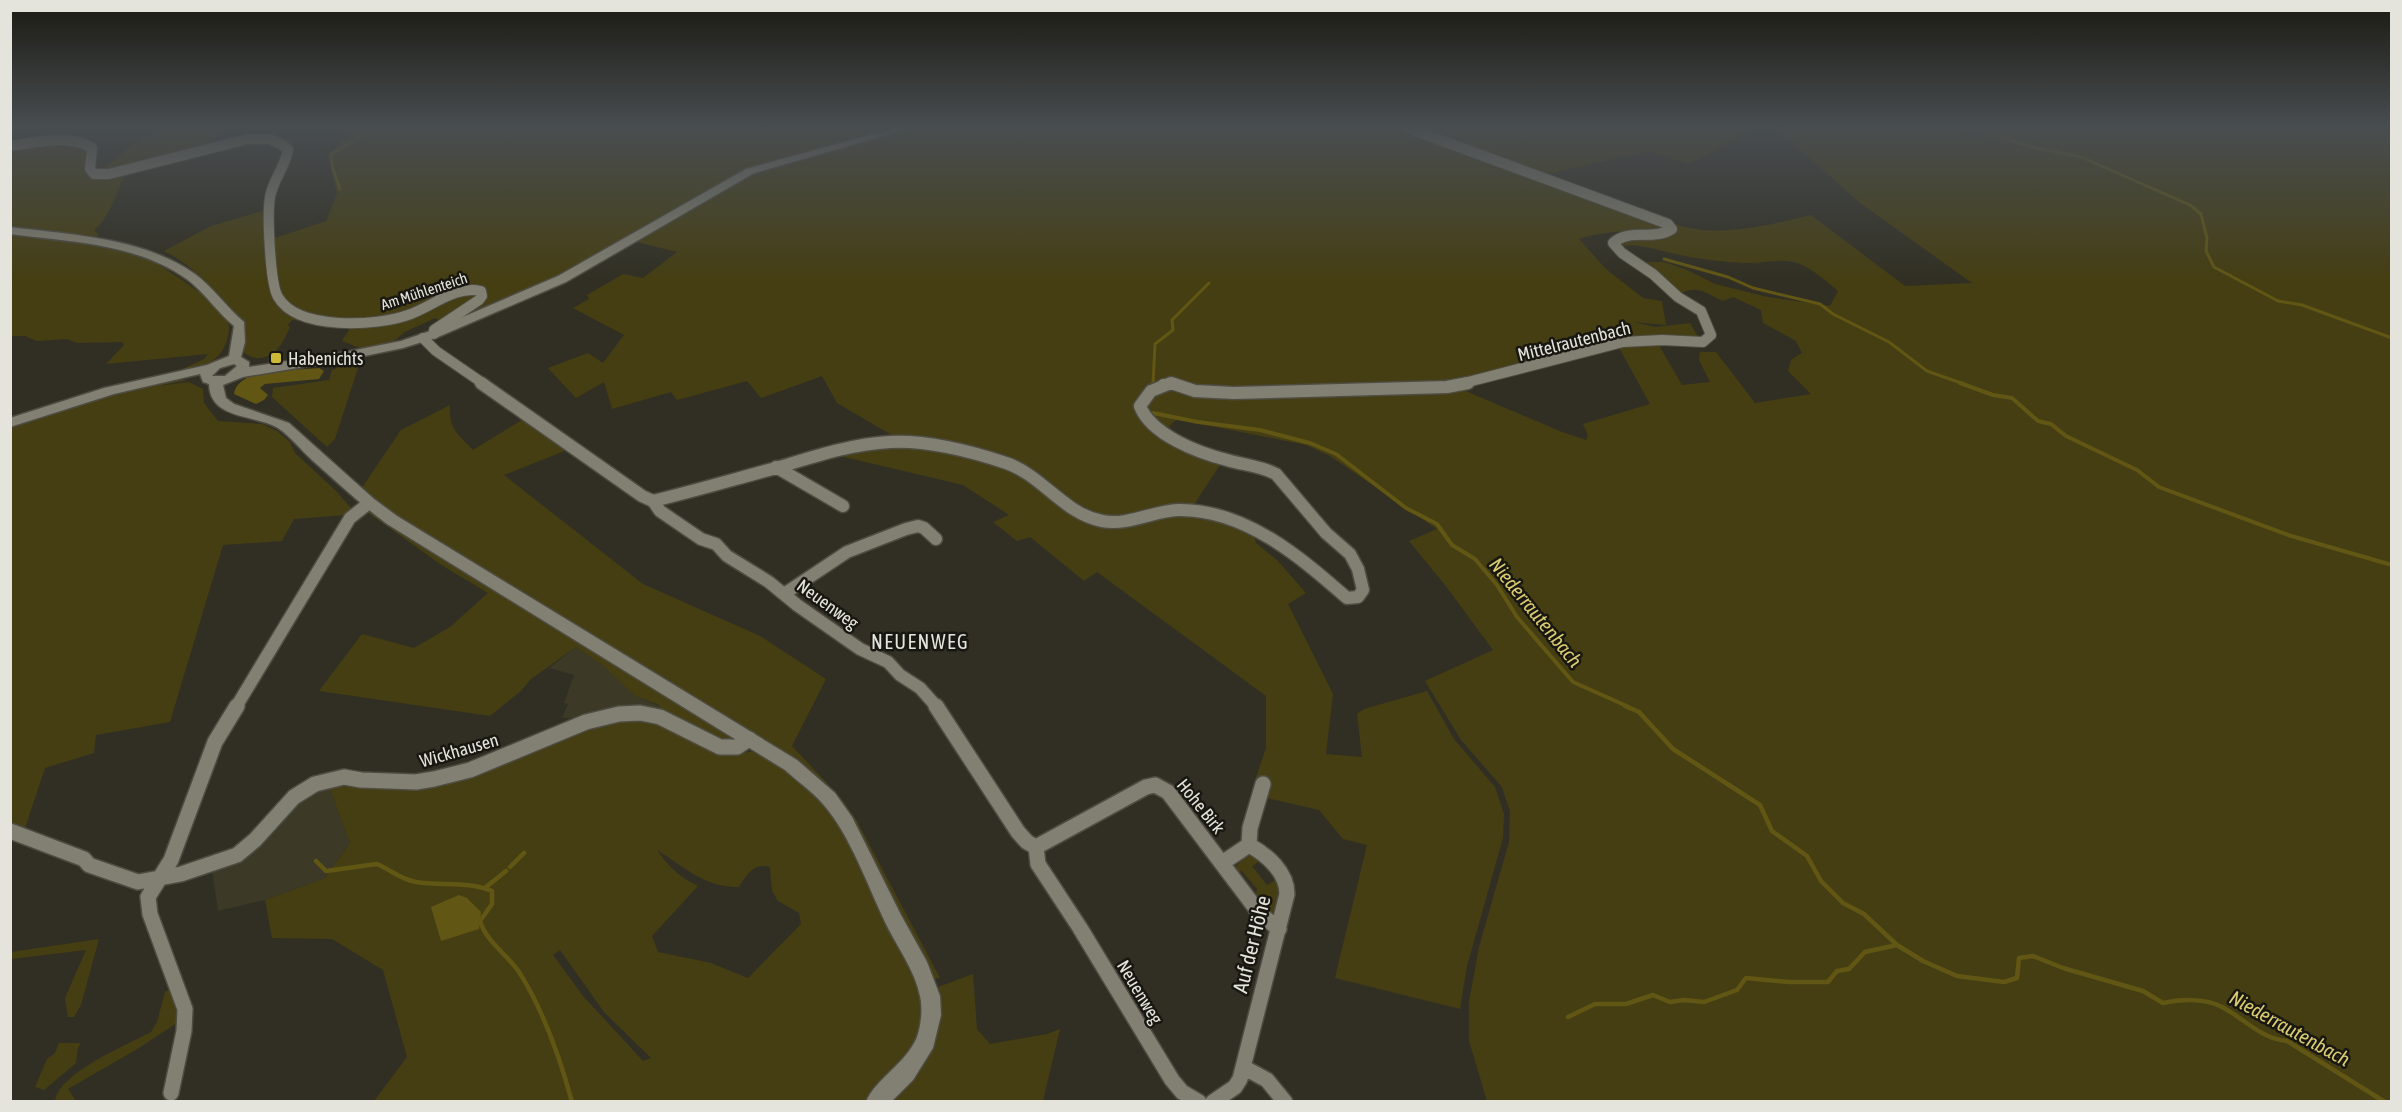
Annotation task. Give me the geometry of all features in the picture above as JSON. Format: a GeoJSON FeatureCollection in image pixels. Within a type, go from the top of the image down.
{"type":"FeatureCollection","features":[{"type":"Feature","properties":{"kind":"main road"},"geometry":{"type":"LineString","coordinates":[[10,423],[75,400],[119,388],[215,376],[236,365],[335,358],[428,336],[556,283],[736,179]]}},
{"type":"Feature","properties":{"kind":"main road"},"geometry":{"type":"LineString","coordinates":[[10,230],[116,247],[161,259],[196,280],[235,321],[236,365]]}},
{"type":"Feature","properties":{"kind":"main road"},"geometry":{"type":"LineString","coordinates":[[215,376],[236,365]]}},
{"type":"Feature","properties":{"kind":"main road"},"geometry":{"type":"LineString","coordinates":[[215,376],[216,398],[246,414],[268,418],[284,426],[369,503],[392,520],[791,765],[820,789],[841,813],[927,986],[931,1015],[926,1041],[906,1073],[876,1101]]}},
{"type":"Feature","properties":{"kind":"street","name":"Am Mühlenteich"},"geometry":{"type":"LineString","coordinates":[[277,179],[270,198],[270,275],[274,294],[285,307],[308,317],[330,322],[380,321],[414,313],[464,291],[480,290],[482,294],[479,300],[437,326],[428,336]]}},
{"type":"Feature","properties":{"kind":"street","name":"Mittelrautenbach"},"geometry":{"type":"LineString","coordinates":[[776,467],[873,444],[919,444],[1019,468],[1089,517],[1101,520],[1121,521],[1179,510],[1218,514],[1266,536],[1347,598],[1356,598],[1362,593],[1363,583],[1350,554],[1326,533],[1276,474],[1266,469],[1225,460],[1171,439],[1144,417],[1140,409],[1142,401],[1155,388],[1171,383],[1195,392],[1234,393],[1454,386],[1623,342],[1662,340],[1703,342],[1710,338],[1711,332],[1701,311],[1678,297],[1653,274],[1622,254],[1613,243],[1621,236],[1665,234],[1672,229],[1668,224],[1546,179]]}},
{"type":"Feature","properties":{"kind":"street","name":"Neuenweg"},"geometry":{"type":"LineString","coordinates":[[428,336],[432,349],[642,496],[654,501],[660,511],[701,538],[716,544],[727,556],[769,582],[860,649],[888,662],[900,675],[929,696],[1017,832],[1036,847],[1038,864],[1080,928],[1172,1080],[1182,1092],[1199,1101]]}},
{"type":"Feature","properties":{"kind":"street"},"geometry":{"type":"LineString","coordinates":[[654,501],[776,467],[843,506]]}},
{"type":"Feature","properties":{"kind":"street"},"geometry":{"type":"LineString","coordinates":[[171,1093],[184,1031],[185,1009],[148,906],[150,891],[171,860],[220,734],[350,518],[369,503]]}},
{"type":"Feature","properties":{"kind":"street"},"geometry":{"type":"LineString","coordinates":[[784,594],[848,552],[906,529],[918,526],[924,528],[936,539]]}},
{"type":"Feature","properties":{"kind":"street","name":"Wickhausen"},"geometry":{"type":"LineString","coordinates":[[10,831],[84,859],[89,865],[138,882],[202,868],[237,855],[255,840],[294,797],[315,784],[344,777],[361,780],[416,782],[470,771],[506,758],[586,722],[628,713],[660,717],[720,747],[737,747],[749,739]]}},
{"type":"Feature","properties":{"kind":"street"},"geometry":{"type":"LineString","coordinates":[[1222,863],[1249,846],[1250,828],[1263,784]]}},
{"type":"Feature","properties":{"kind":"street","name":"Hohe Birk"},"geometry":{"type":"LineString","coordinates":[[1036,847],[1146,787],[1155,785],[1168,792],[1260,914],[1279,929]]}},
{"type":"Feature","properties":{"kind":"street","name":"Auf der Höhe"},"geometry":{"type":"LineString","coordinates":[[1213,1101],[1234,1087],[1240,1079],[1286,906],[1286,884],[1266,856],[1249,846]]}},
{"type":"Feature","properties":{"kind":"street"},"geometry":{"type":"LineString","coordinates":[[1243,1067],[1260,1073],[1270,1080],[1286,1101]]}},
{"type":"Feature","properties":{"kind":"shaded area"},"geometry":{"type":"Polygon","coordinates":[[[10,179],[123,179],[108,213],[94,230],[99,235],[86,245],[147,258],[210,301],[224,314],[229,325],[225,345],[217,358],[204,365],[180,370],[204,359],[208,354],[106,364],[124,345],[122,342],[77,343],[67,339],[37,341],[25,336],[11,336],[10,179]]]}},
{"type":"Feature","properties":{"kind":"shaded area"},"geometry":{"type":"Polygon","coordinates":[[[334,179],[1542,179],[1661,223],[1667,230],[1612,232],[1579,239],[1606,269],[1643,298],[1662,301],[1666,325],[1633,322],[1656,327],[1690,323],[1700,340],[1622,341],[1461,389],[1586,440],[1588,435],[1583,424],[1650,404],[1618,346],[1657,342],[1682,385],[1710,382],[1699,360],[1700,352],[1716,352],[1755,403],[1811,394],[1788,371],[1791,360],[1802,353],[1796,341],[1763,323],[1761,310],[1733,297],[1723,301],[1696,290],[1678,294],[1638,262],[1664,262],[1685,269],[1715,284],[1768,297],[1830,306],[1838,291],[1810,269],[1793,262],[1719,261],[1641,246],[1618,246],[1618,242],[1677,229],[1675,224],[1708,230],[1743,229],[1811,215],[1905,286],[1972,283],[1860,203],[1833,179],[2391,179],[2391,1101],[1487,1101],[1469,1041],[1469,1002],[1479,947],[1509,842],[1510,811],[1502,787],[1461,740],[1425,681],[1493,650],[1409,541],[1437,529],[1330,456],[1306,445],[1177,419],[1162,433],[1222,462],[1193,506],[1115,519],[1090,515],[1034,473],[895,437],[837,403],[822,376],[761,398],[747,381],[677,400],[671,392],[612,409],[604,382],[576,398],[548,368],[588,353],[603,363],[624,335],[573,308],[589,299],[587,295],[623,274],[643,278],[677,252],[633,241],[555,281],[442,328],[441,321],[435,318],[405,332],[390,344],[360,348],[342,341],[349,330],[349,324],[292,320],[282,343],[271,354],[255,358],[246,354],[242,350],[245,323],[198,274],[164,251],[211,226],[265,210],[265,270],[276,262],[275,238],[326,221],[337,194],[334,179]]]}},
{"type":"Feature","properties":{"kind":"shaded area"},"geometry":{"type":"Polygon","coordinates":[[[350,363],[359,365],[335,439],[327,447],[272,397],[273,388],[329,380],[332,370],[350,363]]]}},
{"type":"Feature","properties":{"kind":"shaded area"},"geometry":{"type":"Polygon","coordinates":[[[319,368],[324,371],[319,379],[265,384],[260,388],[268,395],[256,404],[234,394],[238,385],[257,374],[319,368]]]}},
{"type":"Feature","properties":{"kind":"shaded area"},"geometry":{"type":"Polygon","coordinates":[[[188,380],[158,386],[189,382],[203,389],[204,403],[218,421],[262,424],[277,431],[290,442],[295,453],[351,508],[347,515],[294,519],[282,541],[223,545],[170,722],[96,735],[94,753],[45,768],[25,828],[10,827],[10,429],[121,390],[167,381],[188,380]]]}},
{"type":"Feature","properties":{"kind":"shaded area"},"geometry":{"type":"Polygon","coordinates":[[[450,405],[453,426],[458,435],[473,450],[522,420],[567,450],[504,475],[643,584],[760,636],[826,679],[792,746],[841,798],[857,821],[940,978],[932,979],[843,806],[400,520],[361,489],[401,430],[450,405]]]}},
{"type":"Feature","properties":{"kind":"shaded area"},"geometry":{"type":"Polygon","coordinates":[[[917,445],[1010,466],[1075,512],[1146,520],[1195,514],[1253,532],[1256,543],[1277,560],[1306,593],[1288,604],[1333,694],[1326,754],[1362,757],[1357,714],[1364,709],[1427,691],[1454,739],[1495,787],[1504,814],[1503,838],[1467,966],[1460,1009],[1335,978],[1367,845],[1343,839],[1319,810],[1267,798],[1272,781],[1255,780],[1266,748],[1266,696],[1097,572],[1084,581],[1030,537],[1017,541],[993,522],[1009,515],[963,485],[844,457],[845,451],[917,445]]]}},
{"type":"Feature","properties":{"kind":"shaded area"},"geometry":{"type":"Polygon","coordinates":[[[367,512],[373,512],[665,696],[727,732],[733,736],[733,740],[727,743],[660,713],[659,705],[635,696],[603,666],[576,647],[531,679],[521,691],[490,716],[319,691],[362,634],[414,648],[450,627],[488,593],[443,566],[367,512]]]}},
{"type":"Feature","properties":{"kind":"shaded area"},"geometry":{"type":"Polygon","coordinates":[[[576,647],[603,666],[635,696],[659,706],[660,713],[649,708],[631,705],[615,707],[582,718],[562,718],[568,704],[564,703],[574,675],[549,668],[576,647]]]}},
{"type":"Feature","properties":{"kind":"shaded area"},"geometry":{"type":"Polygon","coordinates":[[[650,719],[722,756],[755,751],[761,753],[810,788],[840,825],[906,956],[924,1011],[914,1049],[866,1101],[374,1101],[407,1057],[383,970],[332,939],[272,938],[265,900],[325,878],[350,843],[329,787],[435,782],[608,720],[650,719]],[[657,850],[675,871],[698,886],[652,936],[658,952],[711,963],[748,978],[801,924],[799,913],[778,901],[772,891],[770,867],[755,868],[739,887],[727,886],[696,875],[657,850]],[[560,950],[553,955],[583,996],[643,1061],[651,1058],[604,1012],[560,950]]]}},
{"type":"Feature","properties":{"kind":"shaded area"},"geometry":{"type":"Polygon","coordinates":[[[329,787],[350,843],[325,878],[265,900],[218,911],[212,869],[242,857],[311,793],[329,787]]]}},
{"type":"Feature","properties":{"kind":"shaded area"},"geometry":{"type":"Polygon","coordinates":[[[1251,855],[1261,860],[1252,866],[1267,885],[1276,880],[1281,890],[1279,907],[1272,912],[1267,912],[1255,901],[1257,889],[1241,870],[1238,880],[1236,866],[1251,855]]]}},
{"type":"Feature","properties":{"kind":"shaded area"},"geometry":{"type":"Polygon","coordinates":[[[459,895],[467,898],[481,912],[479,929],[441,941],[431,907],[459,895]]]}},
{"type":"Feature","properties":{"kind":"shaded area"},"geometry":{"type":"Polygon","coordinates":[[[99,939],[81,1005],[74,1017],[68,1017],[65,998],[86,950],[11,959],[11,952],[99,939]]]}},
{"type":"Feature","properties":{"kind":"shaded area"},"geometry":{"type":"Polygon","coordinates":[[[973,974],[977,1029],[990,1044],[1047,1034],[1060,1029],[1043,1101],[887,1102],[901,1089],[938,987],[973,974]]]}},
{"type":"Feature","properties":{"kind":"shaded area"},"geometry":{"type":"Polygon","coordinates":[[[169,990],[180,1021],[139,1048],[68,1089],[76,1101],[55,1102],[59,1091],[80,1071],[151,1032],[157,1022],[165,992],[169,990]]]}},
{"type":"Feature","properties":{"kind":"shaded area"},"geometry":{"type":"Polygon","coordinates":[[[59,1043],[81,1043],[76,1063],[44,1090],[35,1087],[47,1059],[55,1053],[59,1043]]]}},
{"type":"Feature","properties":{"kind":"waterway"},"geometry":{"type":"LineString","coordinates":[[336,179],[340,189]]}},
{"type":"Feature","properties":{"kind":"waterway"},"geometry":{"type":"LineString","coordinates":[[2131,179],[2190,205],[2201,214],[2207,238],[2206,251],[2214,267],[2278,301],[2302,305],[2392,338]]}},
{"type":"Feature","properties":{"kind":"waterway"},"geometry":{"type":"LineString","coordinates":[[1664,259],[1728,277],[1753,288],[1820,304],[1833,314],[1889,342],[1927,371],[1964,384]]}},
{"type":"Feature","properties":{"kind":"waterway","name":"Niederrautenbach"},"geometry":{"type":"LineString","coordinates":[[1153,384],[1155,344],[1173,330],[1172,320],[1209,283]]}},
{"type":"Feature","properties":{"kind":"waterway"},"geometry":{"type":"LineString","coordinates":[[1960,383],[1993,395],[2012,398],[2038,421],[2051,424],[2066,436],[2137,470],[2159,487],[2288,535],[2392,565]]}},
{"type":"Feature","properties":{"kind":"waterway","name":"Niederrautenbach"},"geometry":{"type":"LineString","coordinates":[[1153,413],[1198,422],[1260,430],[1310,443],[1336,454],[1406,508],[1437,524],[1452,545],[1475,559],[1497,585],[1517,617],[1573,682],[1629,707]]}},
{"type":"Feature","properties":{"kind":"waterway","name":"Niederrautenbach"},"geometry":{"type":"LineString","coordinates":[[1625,706],[1639,712],[1673,749],[1760,805],[1772,831],[1807,856],[1821,881],[1843,903],[1864,914],[1897,945]]}},
{"type":"Feature","properties":{"kind":"waterway"},"geometry":{"type":"LineString","coordinates":[[510,867],[524,853]]}},
{"type":"Feature","properties":{"kind":"waterway"},"geometry":{"type":"LineString","coordinates":[[316,861],[326,871],[377,864],[410,881],[474,886],[492,891],[492,904],[480,921],[483,929],[519,972],[528,987],[557,1052],[572,1102]]}},
{"type":"Feature","properties":{"kind":"waterway"},"geometry":{"type":"LineString","coordinates":[[486,887],[506,871]]}},
{"type":"Feature","properties":{"kind":"waterway"},"geometry":{"type":"LineString","coordinates":[[1568,1017],[1595,1004],[1626,1004],[1653,995],[1670,1002],[1684,1000],[1704,1002],[1737,990],[1746,978],[1789,982],[1828,982],[1837,971],[1849,969],[1865,952],[1897,945]]}},
{"type":"Feature","properties":{"kind":"waterway","name":"Niederrautenbach"},"geometry":{"type":"LineString","coordinates":[[1897,945],[1923,961],[1957,976],[2004,982],[2017,978],[2019,958],[2033,956],[2063,968],[2143,991],[2163,1003],[2193,1000],[2216,1004],[2261,1033],[2287,1041],[2385,1102]]}},
{"type":"Feature","properties":{"kind":"place","name":"Habenichts"},"geometry":{"type":"Point","coordinates":[276,358]}},
{"type":"Feature","properties":{"kind":"district","name":"NEUENWEG"},"geometry":{"type":"Point","coordinates":[920,641]}}]}
